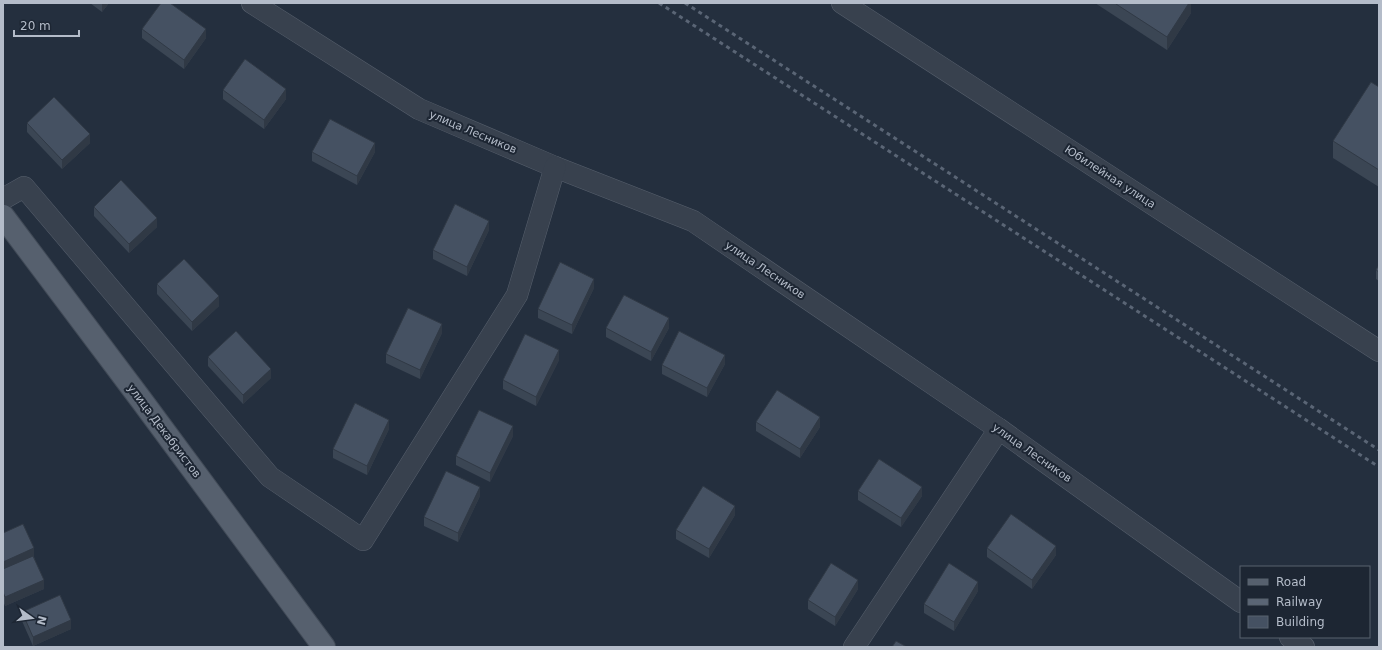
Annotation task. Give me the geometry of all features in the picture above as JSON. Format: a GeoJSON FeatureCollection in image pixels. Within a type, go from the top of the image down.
{"type":"FeatureCollection","features":[{"type":"Feature","properties":{"kind":"main road","name":"улица Декабристов"},"geometry":{"type":"LineString","coordinates":[[3,216],[324,647]]}},
{"type":"Feature","properties":{"kind":"street","name":"улица Лесников"},"geometry":{"type":"LineString","coordinates":[[252,3],[419,109],[555,168],[693,221],[999,429],[1240,601]]}},
{"type":"Feature","properties":{"kind":"street","name":"Юбилейная улица"},"geometry":{"type":"LineString","coordinates":[[842,3],[1379,351]]}},
{"type":"Feature","properties":{"kind":"street"},"geometry":{"type":"LineString","coordinates":[[3,199],[24,187],[270,477],[363,540],[517,295],[555,168]]}},
{"type":"Feature","properties":{"kind":"street"},"geometry":{"type":"LineString","coordinates":[[854,647],[999,429]]}},
{"type":"Feature","properties":{"kind":"street"},"geometry":{"type":"LineString","coordinates":[[1291,638],[1304,647]]}},
{"type":"Feature","properties":{"kind":"building"},"geometry":{"type":"Polygon","coordinates":[[[161,3],[170,3],[206,29],[184,60],[142,29],[161,3]]]}},
{"type":"Feature","properties":{"kind":"building"},"geometry":{"type":"Polygon","coordinates":[[[1189,3],[1167,37],[1116,4],[1189,3]]]}},
{"type":"Feature","properties":{"kind":"building"},"geometry":{"type":"Polygon","coordinates":[[[245,59],[286,89],[264,120],[223,90],[245,59]]]}},
{"type":"Feature","properties":{"kind":"building"},"geometry":{"type":"Polygon","coordinates":[[[1371,82],[1379,87],[1379,170],[1333,141],[1371,82]]]}},
{"type":"Feature","properties":{"kind":"building"},"geometry":{"type":"Polygon","coordinates":[[[54,97],[90,134],[62,160],[27,123],[54,97]]]}},
{"type":"Feature","properties":{"kind":"building"},"geometry":{"type":"Polygon","coordinates":[[[330,119],[375,143],[357,176],[312,152],[330,119]]]}},
{"type":"Feature","properties":{"kind":"building"},"geometry":{"type":"Polygon","coordinates":[[[121,180],[157,218],[129,244],[94,207],[121,180]]]}},
{"type":"Feature","properties":{"kind":"building"},"geometry":{"type":"Polygon","coordinates":[[[455,204],[489,221],[467,267],[433,250],[455,204]]]}},
{"type":"Feature","properties":{"kind":"building"},"geometry":{"type":"Polygon","coordinates":[[[184,259],[219,296],[192,322],[157,284],[184,259]]]}},
{"type":"Feature","properties":{"kind":"building"},"geometry":{"type":"Polygon","coordinates":[[[560,262],[594,279],[572,325],[538,309],[560,262]]]}},
{"type":"Feature","properties":{"kind":"building"},"geometry":{"type":"Polygon","coordinates":[[[1379,265],[1379,272],[1376,270],[1379,265]]]}},
{"type":"Feature","properties":{"kind":"building"},"geometry":{"type":"Polygon","coordinates":[[[624,295],[669,318],[651,352],[606,328],[624,295]]]}},
{"type":"Feature","properties":{"kind":"building"},"geometry":{"type":"Polygon","coordinates":[[[408,308],[442,324],[420,370],[386,354],[408,308]]]}},
{"type":"Feature","properties":{"kind":"building"},"geometry":{"type":"Polygon","coordinates":[[[236,331],[271,369],[243,395],[208,357],[236,331]]]}},
{"type":"Feature","properties":{"kind":"building"},"geometry":{"type":"Polygon","coordinates":[[[679,331],[725,355],[707,388],[662,365],[679,331]]]}},
{"type":"Feature","properties":{"kind":"building"},"geometry":{"type":"Polygon","coordinates":[[[525,334],[559,350],[536,397],[503,380],[525,334]]]}},
{"type":"Feature","properties":{"kind":"building"},"geometry":{"type":"Polygon","coordinates":[[[777,390],[820,417],[800,449],[756,422],[777,390]]]}},
{"type":"Feature","properties":{"kind":"building"},"geometry":{"type":"Polygon","coordinates":[[[355,403],[389,420],[367,466],[333,449],[355,403]]]}},
{"type":"Feature","properties":{"kind":"building"},"geometry":{"type":"Polygon","coordinates":[[[479,410],[513,426],[490,473],[456,456],[479,410]]]}},
{"type":"Feature","properties":{"kind":"building"},"geometry":{"type":"Polygon","coordinates":[[[879,459],[922,487],[901,518],[858,491],[879,459]]]}},
{"type":"Feature","properties":{"kind":"building"},"geometry":{"type":"Polygon","coordinates":[[[446,471],[480,487],[458,533],[424,517],[446,471]]]}},
{"type":"Feature","properties":{"kind":"building"},"geometry":{"type":"Polygon","coordinates":[[[703,486],[735,506],[709,549],[676,530],[703,486]]]}},
{"type":"Feature","properties":{"kind":"building"},"geometry":{"type":"Polygon","coordinates":[[[1011,514],[1056,546],[1032,580],[987,548],[1011,514]]]}},
{"type":"Feature","properties":{"kind":"building"},"geometry":{"type":"Polygon","coordinates":[[[23,524],[34,548],[3,562],[3,533],[23,524]]]}},
{"type":"Feature","properties":{"kind":"building"},"geometry":{"type":"Polygon","coordinates":[[[33,556],[44,580],[5,597],[3,592],[3,569],[33,556]]]}},
{"type":"Feature","properties":{"kind":"building"},"geometry":{"type":"Polygon","coordinates":[[[831,563],[858,580],[835,617],[808,600],[831,563]]]}},
{"type":"Feature","properties":{"kind":"building"},"geometry":{"type":"Polygon","coordinates":[[[949,563],[978,582],[954,622],[924,604],[949,563]]]}},
{"type":"Feature","properties":{"kind":"building"},"geometry":{"type":"Polygon","coordinates":[[[60,595],[71,620],[33,637],[22,612],[60,595]]]}},
{"type":"Feature","properties":{"kind":"building"},"geometry":{"type":"Polygon","coordinates":[[[896,641],[907,647],[892,647],[896,641]]]}},
{"type":"Feature","properties":{"kind":"railway"},"geometry":{"type":"LineString","coordinates":[[659,3],[1379,467]]}},
{"type":"Feature","properties":{"kind":"railway"},"geometry":{"type":"LineString","coordinates":[[685,3],[1379,450]]}}]}
